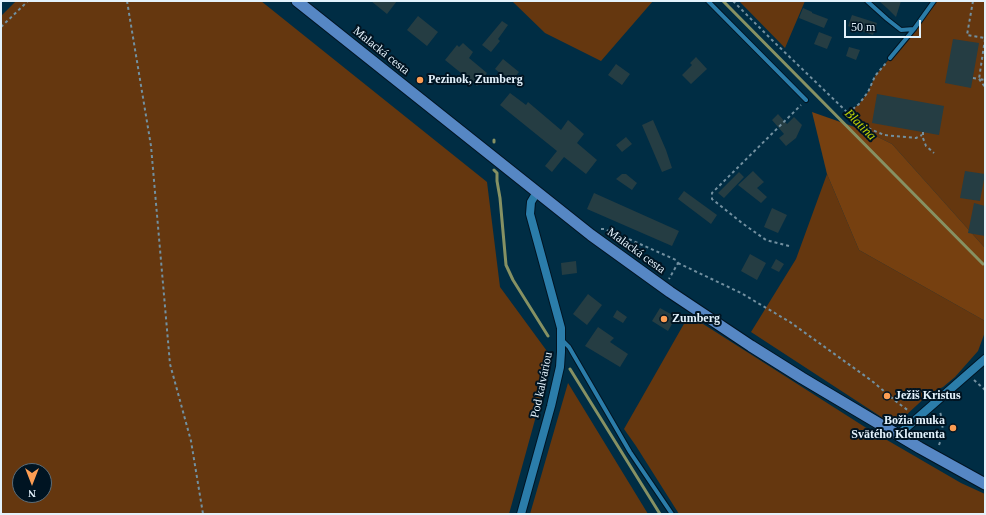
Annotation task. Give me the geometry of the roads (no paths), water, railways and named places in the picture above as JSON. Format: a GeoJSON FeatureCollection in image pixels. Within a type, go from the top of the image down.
{"type":"FeatureCollection","features":[{"type":"Feature","properties":{"kind":"main road","name":"Malacká cesta"},"geometry":{"type":"LineString","coordinates":[[297,1],[591,235],[663,288],[751,346],[898,435],[985,484]]}},
{"type":"Feature","properties":{"kind":"street","name":"Pod kalváriou"},"geometry":{"type":"LineString","coordinates":[[520,514],[551,406],[560,367],[562,340],[561,328],[530,214],[531,202],[537,192]]}},
{"type":"Feature","properties":{"kind":"street"},"geometry":{"type":"LineString","coordinates":[[898,435],[985,359]]}},
{"type":"Feature","properties":{"kind":"lane"},"geometry":{"type":"LineString","coordinates":[[708,1],[806,100]]}},
{"type":"Feature","properties":{"kind":"lane"},"geometry":{"type":"LineString","coordinates":[[867,1],[901,30],[914,29]]}},
{"type":"Feature","properties":{"kind":"lane"},"geometry":{"type":"LineString","coordinates":[[890,58],[914,29],[934,1]]}},
{"type":"Feature","properties":{"kind":"lane"},"geometry":{"type":"LineString","coordinates":[[562,340],[569,347],[630,452],[672,514]]}},
{"type":"Feature","properties":{"kind":"waterway","name":"Blatina"},"geometry":{"type":"LineString","coordinates":[[723,1],[983,264]]}},
{"type":"Feature","properties":{"kind":"waterway"},"geometry":{"type":"LineString","coordinates":[[494,170],[497,173],[506,265],[513,280],[548,336]]}},
{"type":"Feature","properties":{"kind":"waterway"},"geometry":{"type":"LineString","coordinates":[[570,369],[660,514]]}},
{"type":"Feature","properties":{"kind":"place","name":"Pezinok, Zumberg"},"geometry":{"type":"Point","coordinates":[420,80]}},
{"type":"Feature","properties":{"kind":"place","name":"Zumberg"},"geometry":{"type":"Point","coordinates":[664,319]}},
{"type":"Feature","properties":{"kind":"place","name":"Ježiš Kristus"},"geometry":{"type":"Point","coordinates":[887,396]}},
{"type":"Feature","properties":{"kind":"place","name":"Božia muka Svätého Klementa"},"geometry":{"type":"Point","coordinates":[953,428]}}]}
